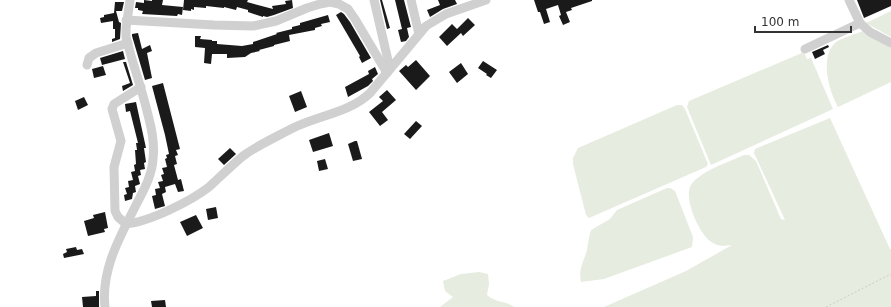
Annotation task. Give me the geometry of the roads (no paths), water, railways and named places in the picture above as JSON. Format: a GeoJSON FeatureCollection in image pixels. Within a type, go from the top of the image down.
{"type":"FeatureCollection","features":[{"type":"Feature","properties":{"kind":"street"},"geometry":{"type":"LineString","coordinates":[[105,307],[104,286],[106,273],[126,224],[147,185],[154,159],[153,135],[128,43],[126,20],[130,0]]}},
{"type":"Feature","properties":{"kind":"street"},"geometry":{"type":"LineString","coordinates":[[374,0],[389,71]]}},
{"type":"Feature","properties":{"kind":"street"},"geometry":{"type":"LineString","coordinates":[[411,0],[419,34]]}},
{"type":"Feature","properties":{"kind":"street"},"geometry":{"type":"LineString","coordinates":[[126,224],[147,220],[194,197],[208,187],[243,156],[292,129],[361,102],[426,26],[446,14],[486,0]]}},
{"type":"Feature","properties":{"kind":"street"},"geometry":{"type":"LineString","coordinates":[[849,0],[860,23],[870,32],[891,43]]}},
{"type":"Feature","properties":{"kind":"street"},"geometry":{"type":"LineString","coordinates":[[126,20],[253,26],[276,21],[306,4],[330,2],[339,4],[348,10],[389,71]]}},
{"type":"Feature","properties":{"kind":"street"},"geometry":{"type":"LineString","coordinates":[[805,49],[860,23]]}},
{"type":"Feature","properties":{"kind":"street"},"geometry":{"type":"LineString","coordinates":[[87,64],[89,58],[96,53],[128,43]]}},
{"type":"Feature","properties":{"kind":"street"},"geometry":{"type":"LineString","coordinates":[[126,224],[118,217],[116,211],[114,166],[121,141],[112,109],[114,104],[141,87]]}}]}
